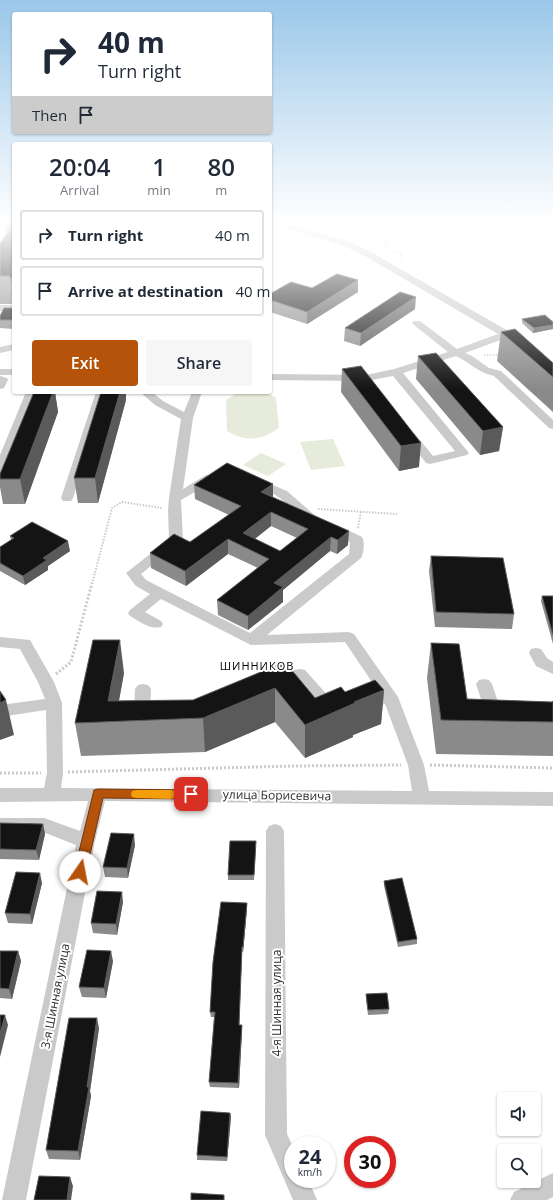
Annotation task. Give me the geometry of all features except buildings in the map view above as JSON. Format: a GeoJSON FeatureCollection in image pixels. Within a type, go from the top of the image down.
{"type":"FeatureCollection","features":[{"type":"Feature","properties":{"kind":"street"},"geometry":{"type":"LineString","coordinates":[[408,277],[524,345]]}},
{"type":"Feature","properties":{"kind":"street"},"geometry":{"type":"LineString","coordinates":[[0,308],[12,308]]}},
{"type":"Feature","properties":{"kind":"street"},"geometry":{"type":"LineString","coordinates":[[417,323],[456,353],[468,358],[486,371],[497,373],[553,426]]}},
{"type":"Feature","properties":{"kind":"street"},"geometry":{"type":"LineString","coordinates":[[272,377],[366,378],[396,372],[456,353],[507,334]]}},
{"type":"Feature","properties":{"kind":"street"},"geometry":{"type":"LineString","coordinates":[[0,350],[12,347]]}},
{"type":"Feature","properties":{"kind":"street"},"geometry":{"type":"LineString","coordinates":[[0,372],[12,372]]}},
{"type":"Feature","properties":{"kind":"street"},"geometry":{"type":"LineString","coordinates":[[396,372],[463,453],[430,460],[402,425]]}},
{"type":"Feature","properties":{"kind":"street"},"geometry":{"type":"LineString","coordinates":[[366,378],[375,390]]}},
{"type":"Feature","properties":{"kind":"street"},"geometry":{"type":"LineString","coordinates":[[0,379],[3,380],[0,386]]}},
{"type":"Feature","properties":{"kind":"street"},"geometry":{"type":"LineString","coordinates":[[0,470],[30,394]]}},
{"type":"Feature","properties":{"kind":"street"},"geometry":{"type":"LineString","coordinates":[[67,498],[100,394]]}},
{"type":"Feature","properties":{"kind":"street"},"geometry":{"type":"LineString","coordinates":[[148,394],[159,403],[187,418]]}},
{"type":"Feature","properties":{"kind":"street"},"geometry":{"type":"LineString","coordinates":[[196,394],[187,418],[175,504],[176,540],[133,573],[141,583],[251,640],[349,637],[390,697],[416,765],[421,797]]}},
{"type":"Feature","properties":{"kind":"street"},"geometry":{"type":"LineString","coordinates":[[175,504],[220,473]]}},
{"type":"Feature","properties":{"kind":"street"},"geometry":{"type":"LineString","coordinates":[[247,479],[283,494],[306,515],[357,540],[356,555],[251,640]]}},
{"type":"Feature","properties":{"kind":"street"},"geometry":{"type":"LineString","coordinates":[[156,624],[135,613],[160,593]]}},
{"type":"Feature","properties":{"kind":"street"},"geometry":{"type":"LineString","coordinates":[[0,642],[25,644],[46,682],[54,703],[55,772],[51,794]]}},
{"type":"Feature","properties":{"kind":"street"},"geometry":{"type":"LineString","coordinates":[[536,653],[541,662],[553,669]]}},
{"type":"Feature","properties":{"kind":"street"},"geometry":{"type":"LineString","coordinates":[[260,683],[275,677],[300,674],[324,702],[344,709],[390,697]]}},
{"type":"Feature","properties":{"kind":"street"},"geometry":{"type":"LineString","coordinates":[[484,684],[497,723],[505,723]]}},
{"type":"Feature","properties":{"kind":"street"},"geometry":{"type":"LineString","coordinates":[[143,689],[142,716],[157,717]]}},
{"type":"Feature","properties":{"kind":"street"},"geometry":{"type":"LineString","coordinates":[[0,711],[54,703]]}},
{"type":"Feature","properties":{"kind":"street","name":"улица Борисевича"},"geometry":{"type":"LineString","coordinates":[[0,795],[98,794],[553,799]]}},
{"type":"Feature","properties":{"kind":"street","name":"3-я Шинная улица"},"geometry":{"type":"LineString","coordinates":[[14,1200],[86,841],[98,794]]}},
{"type":"Feature","properties":{"kind":"street"},"geometry":{"type":"LineString","coordinates":[[0,825],[44,825],[86,841]]}},
{"type":"Feature","properties":{"kind":"street","name":"4-я Шинная улица"},"geometry":{"type":"LineString","coordinates":[[275,831],[276,1135],[284,1152]]}},
{"type":"Feature","properties":{"kind":"street"},"geometry":{"type":"LineString","coordinates":[[522,1200],[553,1185]]}},
{"type":"Feature","properties":{"kind":"street"},"geometry":{"type":"LineString","coordinates":[[300,1188],[305,1200]]}},
{"type":"Feature","properties":{"kind":"path"},"geometry":{"type":"LineString","coordinates":[[468,358],[488,355],[503,355]]}},
{"type":"Feature","properties":{"kind":"path"},"geometry":{"type":"LineString","coordinates":[[46,682],[71,662],[112,508],[122,502],[175,504]]}},
{"type":"Feature","properties":{"kind":"path"},"geometry":{"type":"LineString","coordinates":[[317,509],[397,514]]}},
{"type":"Feature","properties":{"kind":"path"},"geometry":{"type":"LineString","coordinates":[[356,540],[361,511]]}},
{"type":"Feature","properties":{"kind":"path"},"geometry":{"type":"LineString","coordinates":[[0,773],[293,766],[416,765],[553,768]]}},
{"type":"Feature","properties":{"kind":"green space"},"geometry":{"type":"Polygon","coordinates":[[[236,394],[272,395],[276,398],[279,428],[260,438],[247,438],[234,435],[227,431],[226,400],[236,394]]]}},
{"type":"Feature","properties":{"kind":"green space"},"geometry":{"type":"Polygon","coordinates":[[[333,439],[345,466],[311,470],[300,442],[333,439]]]}},
{"type":"Feature","properties":{"kind":"green space"},"geometry":{"type":"Polygon","coordinates":[[[261,453],[286,464],[268,476],[243,465],[261,453]]]}},
{"type":"Feature","properties":{"kind":"slow traffic"},"geometry":{"type":"LineString","coordinates":[[136,794],[171,794]]}},
{"type":"Feature","properties":{"kind":"district","name":"ШИННИКОВ"},"geometry":{"type":"Point","coordinates":[257,665]}},
{"type":"Feature","properties":{"kind":"route"},"geometry":{"type":"LineString","coordinates":[[80,872],[98,794],[191,794]]}}]}
